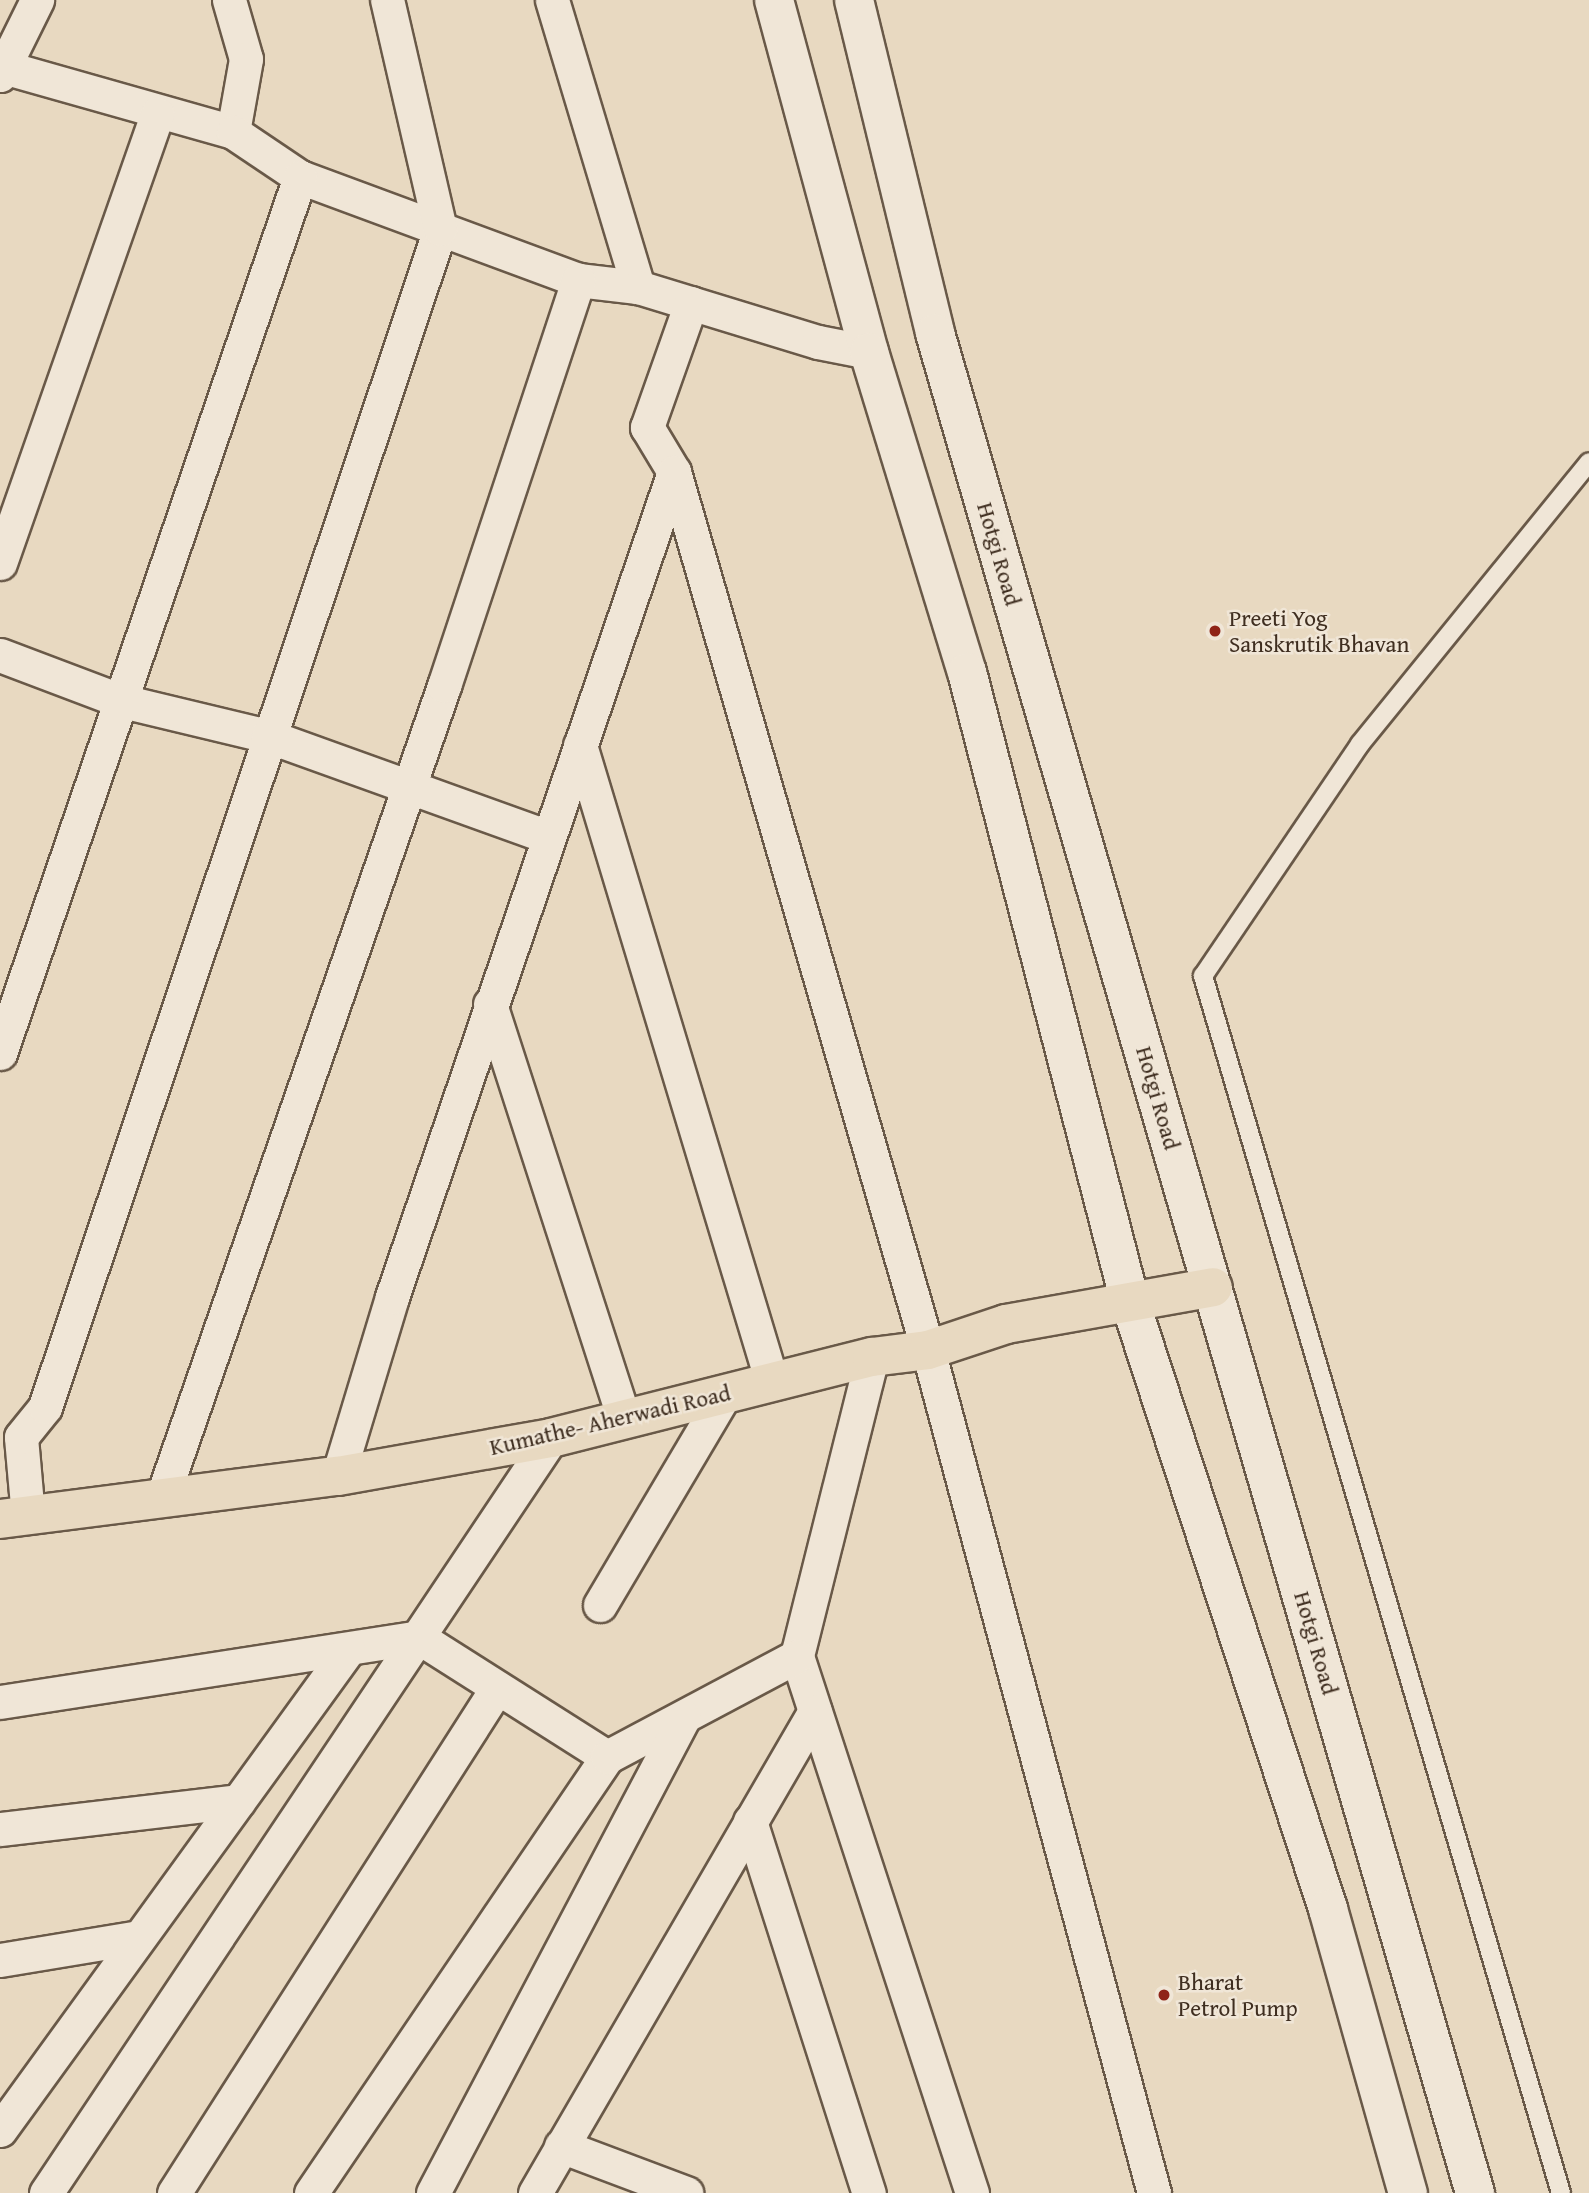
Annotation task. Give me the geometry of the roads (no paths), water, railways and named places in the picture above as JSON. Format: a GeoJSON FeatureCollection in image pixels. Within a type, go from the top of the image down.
{"type":"FeatureCollection","features":[{"type":"Feature","properties":{"kind":"main road"},"geometry":{"type":"LineString","coordinates":[[774,0],[869,352],[967,672],[1130,1302],[1328,1909],[1408,2193]]}},
{"type":"Feature","properties":{"kind":"main road","name":"Hotgi Road"},"geometry":{"type":"LineString","coordinates":[[854,0],[935,333],[1475,2193]]}},
{"type":"Feature","properties":{"kind":"main road","name":"Kumathe- Aherwadi Road"},"geometry":{"type":"LineString","coordinates":[[14,1517],[338,1476],[551,1438],[873,1357],[928,1350],[1006,1324],[1213,1287]]}},
{"type":"Feature","properties":{"kind":"street"},"geometry":{"type":"LineString","coordinates":[[37,0],[1,70],[157,114],[233,132],[300,177],[578,281],[638,287],[869,352]]}},
{"type":"Feature","properties":{"kind":"street"},"geometry":{"type":"LineString","coordinates":[[229,0],[246,59],[233,132]]}},
{"type":"Feature","properties":{"kind":"street"},"geometry":{"type":"LineString","coordinates":[[14,1517],[21,1437],[45,1407],[440,229],[387,0]]}},
{"type":"Feature","properties":{"kind":"street"},"geometry":{"type":"LineString","coordinates":[[552,0],[638,287]]}},
{"type":"Feature","properties":{"kind":"street"},"geometry":{"type":"LineString","coordinates":[[0,564],[157,114]]}},
{"type":"Feature","properties":{"kind":"street"},"geometry":{"type":"LineString","coordinates":[[0,1053],[300,177]]}},
{"type":"Feature","properties":{"kind":"street"},"geometry":{"type":"LineString","coordinates":[[162,1498],[409,787],[578,281]]}},
{"type":"Feature","properties":{"kind":"street"},"geometry":{"type":"LineString","coordinates":[[691,303],[647,427],[674,472],[928,1350],[1154,2193]]}},
{"type":"Feature","properties":{"kind":"street"},"geometry":{"type":"LineString","coordinates":[[338,1476],[491,1004],[674,472]]}},
{"type":"Feature","properties":{"kind":"street"},"geometry":{"type":"LineString","coordinates":[[0,655],[122,701],[268,736],[548,837]]}},
{"type":"Feature","properties":{"kind":"street"},"geometry":{"type":"LineString","coordinates":[[580,745],[772,1382]]}},
{"type":"Feature","properties":{"kind":"street"},"geometry":{"type":"LineString","coordinates":[[491,1004],[624,1420]]}},
{"type":"Feature","properties":{"kind":"street"},"geometry":{"type":"LineString","coordinates":[[873,1357],[797,1656],[972,2193]]}},
{"type":"Feature","properties":{"kind":"street"},"geometry":{"type":"LineString","coordinates":[[600,1605],[724,1395]]}},
{"type":"Feature","properties":{"kind":"street"},"geometry":{"type":"LineString","coordinates":[[46,2193],[551,1438]]}},
{"type":"Feature","properties":{"kind":"street"},"geometry":{"type":"LineString","coordinates":[[0,1702],[418,1637],[607,1757]]}},
{"type":"Feature","properties":{"kind":"street"},"geometry":{"type":"LineString","coordinates":[[0,2130],[348,1650]]}},
{"type":"Feature","properties":{"kind":"street"},"geometry":{"type":"LineString","coordinates":[[311,2193],[607,1757],[797,1656]]}},
{"type":"Feature","properties":{"kind":"street"},"geometry":{"type":"LineString","coordinates":[[174,2193],[497,1688]]}},
{"type":"Feature","properties":{"kind":"street"},"geometry":{"type":"LineString","coordinates":[[535,2193],[815,1711]]}},
{"type":"Feature","properties":{"kind":"street"},"geometry":{"type":"LineString","coordinates":[[433,2193],[684,1717]]}},
{"type":"Feature","properties":{"kind":"street"},"geometry":{"type":"LineString","coordinates":[[0,1829],[238,1801]]}},
{"type":"Feature","properties":{"kind":"street"},"geometry":{"type":"LineString","coordinates":[[750,1821],[869,2193]]}},
{"type":"Feature","properties":{"kind":"street"},"geometry":{"type":"LineString","coordinates":[[0,1960],[139,1937]]}},
{"type":"Feature","properties":{"kind":"street"},"geometry":{"type":"LineString","coordinates":[[561,2146],[686,2193]]}},
{"type":"Feature","properties":{"kind":"lane"},"geometry":{"type":"LineString","coordinates":[[1561,2193],[1203,976],[1360,744],[1589,462]]}},
{"type":"Feature","properties":{"kind":"place","name":"Preeti Yog Sanskrutik Bhavan"},"geometry":{"type":"Point","coordinates":[1215,631]}},
{"type":"Feature","properties":{"kind":"place","name":"Bharat Petrol Pump"},"geometry":{"type":"Point","coordinates":[1164,1995]}}]}
